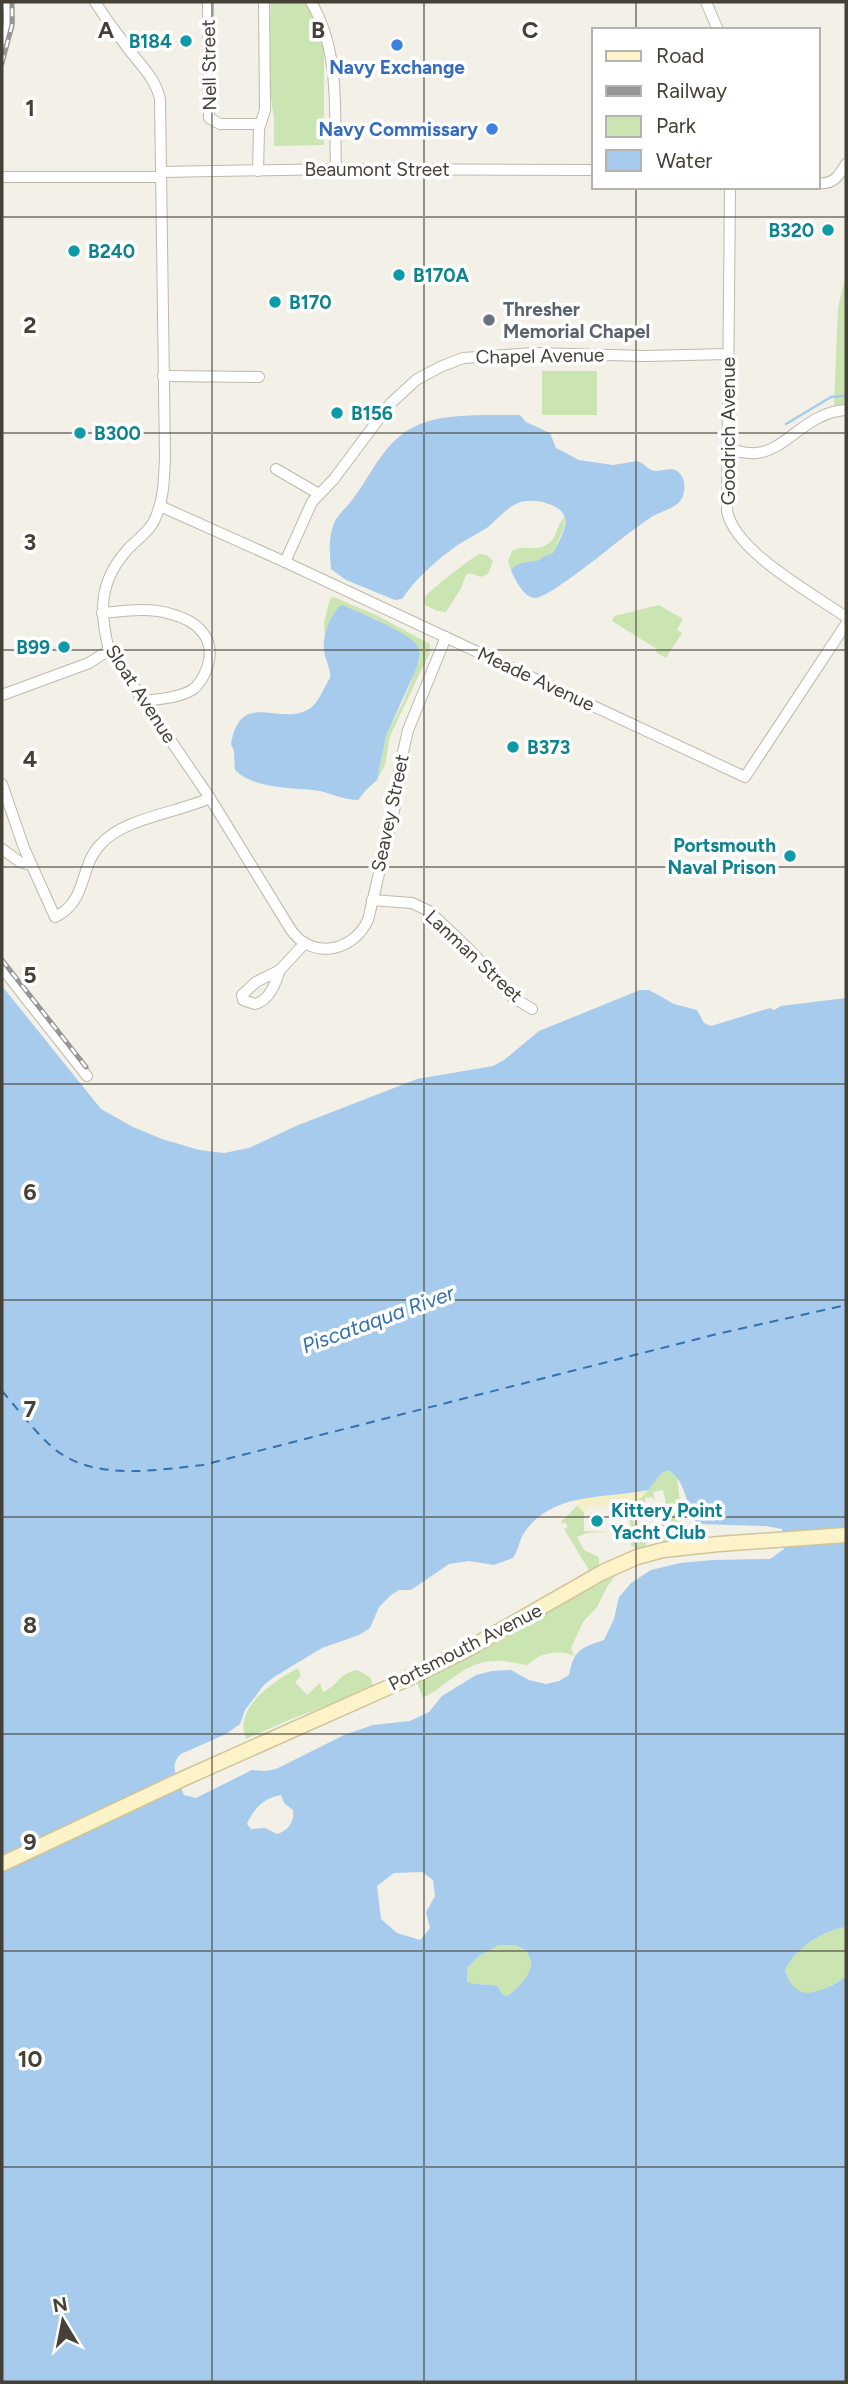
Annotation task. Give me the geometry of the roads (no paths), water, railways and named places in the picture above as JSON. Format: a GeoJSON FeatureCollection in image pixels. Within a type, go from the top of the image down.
{"type":"FeatureCollection","features":[{"type":"Feature","properties":{"kind":"main road","name":"Portsmouth Avenue"},"geometry":{"type":"LineString","coordinates":[[2,1864],[187,1777],[407,1679],[468,1649],[603,1572],[637,1557],[663,1550],[719,1544],[846,1535]]}},
{"type":"Feature","properties":{"kind":"street"},"geometry":{"type":"LineString","coordinates":[[2,40],[9,24],[7,2]]}},
{"type":"Feature","properties":{"kind":"street","name":"Sloat Avenue"},"geometry":{"type":"LineString","coordinates":[[95,2],[125,46],[146,70],[158,91],[161,175],[165,457],[160,506],[149,529],[129,548],[114,569],[103,595],[102,613],[109,650],[210,798],[291,930],[304,944]]}},
{"type":"Feature","properties":{"kind":"street","name":"Nell Street"},"geometry":{"type":"LineString","coordinates":[[208,2],[209,117],[220,124],[260,124]]}},
{"type":"Feature","properties":{"kind":"street"},"geometry":{"type":"LineString","coordinates":[[258,171],[260,124],[265,110],[264,2]]}},
{"type":"Feature","properties":{"kind":"street"},"geometry":{"type":"LineString","coordinates":[[311,2],[327,37],[333,73],[336,169]]}},
{"type":"Feature","properties":{"kind":"street"},"geometry":{"type":"LineString","coordinates":[[706,2],[717,28]]}},
{"type":"Feature","properties":{"kind":"street"},"geometry":{"type":"LineString","coordinates":[[820,183],[832,182],[846,164]]}},
{"type":"Feature","properties":{"kind":"street","name":"Beaumont Street"},"geometry":{"type":"LineString","coordinates":[[2,177],[336,169],[592,170]]}},
{"type":"Feature","properties":{"kind":"street","name":"Goodrich Avenue"},"geometry":{"type":"LineString","coordinates":[[730,189],[727,511],[733,529],[747,546],[846,617]]}},
{"type":"Feature","properties":{"kind":"street","name":"Chapel Avenue"},"geometry":{"type":"LineString","coordinates":[[285,562],[306,513],[319,494],[334,479],[397,396],[426,373],[463,358],[564,353],[645,356],[729,354]]}},
{"type":"Feature","properties":{"kind":"street"},"geometry":{"type":"LineString","coordinates":[[163,376],[259,377]]}},
{"type":"Feature","properties":{"kind":"street"},"geometry":{"type":"LineString","coordinates":[[728,449],[763,452],[823,414],[846,410]]}},
{"type":"Feature","properties":{"kind":"street"},"geometry":{"type":"LineString","coordinates":[[276,469],[319,494]]}},
{"type":"Feature","properties":{"kind":"street","name":"Meade Avenue"},"geometry":{"type":"LineString","coordinates":[[160,506],[745,776],[846,624]]}},
{"type":"Feature","properties":{"kind":"street"},"geometry":{"type":"LineString","coordinates":[[102,613],[130,610],[164,612],[200,628],[206,636],[210,649],[209,658],[204,675],[195,687],[183,694],[145,701]]}},
{"type":"Feature","properties":{"kind":"street","name":"Seavey Street"},"geometry":{"type":"LineString","coordinates":[[304,944],[316,949],[337,948],[352,940],[364,928],[395,806],[408,730],[446,637]]}},
{"type":"Feature","properties":{"kind":"street"},"geometry":{"type":"LineString","coordinates":[[2,695],[89,663],[109,650]]}},
{"type":"Feature","properties":{"kind":"street"},"geometry":{"type":"LineString","coordinates":[[2,784],[31,865],[55,917],[72,905],[94,852],[102,842],[137,823],[210,798]]}},
{"type":"Feature","properties":{"kind":"street"},"geometry":{"type":"LineString","coordinates":[[2,849],[20,862],[31,865]]}},
{"type":"Feature","properties":{"kind":"street","name":"Lanman Street"},"geometry":{"type":"LineString","coordinates":[[372,900],[412,903],[429,911],[470,950],[511,996],[532,1009]]}},
{"type":"Feature","properties":{"kind":"street"},"geometry":{"type":"LineString","coordinates":[[280,970],[304,944]]}},
{"type":"Feature","properties":{"kind":"street"},"geometry":{"type":"LineString","coordinates":[[2,968],[86,1076]]}},
{"type":"Feature","properties":{"kind":"water"},"geometry":{"type":"Polygon","coordinates":[[[484,415],[520,415],[526,422],[550,433],[556,448],[579,460],[613,465],[638,461],[655,471],[674,470],[684,481],[681,500],[641,524],[559,586],[535,598],[523,591],[511,571],[519,564],[539,560],[553,553],[566,522],[558,508],[537,501],[523,501],[514,505],[488,527],[455,547],[424,573],[402,599],[395,600],[346,580],[331,569],[330,542],[334,522],[392,443],[400,435],[427,421],[484,415]]]}},
{"type":"Feature","properties":{"kind":"water"},"geometry":{"type":"Polygon","coordinates":[[[342,605],[404,635],[417,645],[419,650],[417,667],[386,736],[377,780],[358,800],[320,791],[264,784],[243,776],[235,770],[231,744],[236,727],[244,717],[253,713],[300,713],[315,704],[330,678],[324,650],[326,632],[334,613],[342,605]]]}},
{"type":"Feature","properties":{"kind":"water","name":"Piscataqua River"},"geometry":{"type":"Polygon","coordinates":[[[2,986],[101,1109],[162,1139],[199,1150],[224,1153],[249,1148],[296,1126],[417,1079],[493,1066],[539,1031],[640,990],[649,990],[674,1004],[697,1010],[704,1023],[711,1026],[770,1008],[774,1010],[781,1006],[846,998],[846,1927],[828,1932],[810,1942],[795,1955],[785,1971],[792,1985],[806,1993],[826,1988],[846,1975],[846,2382],[2,2382],[2,986]],[[668,1470],[662,1473],[648,1490],[581,1499],[549,1510],[536,1519],[524,1533],[513,1558],[494,1565],[469,1561],[449,1564],[411,1590],[399,1590],[391,1595],[379,1607],[370,1628],[359,1635],[322,1648],[274,1677],[264,1685],[245,1710],[240,1724],[226,1734],[181,1754],[177,1758],[175,1768],[184,1795],[196,1798],[252,1770],[276,1769],[344,1735],[373,1725],[410,1721],[429,1712],[442,1696],[476,1675],[511,1670],[529,1680],[546,1684],[559,1681],[569,1675],[579,1651],[604,1640],[614,1619],[619,1597],[631,1583],[651,1570],[680,1563],[770,1559],[784,1549],[782,1529],[697,1524],[682,1486],[674,1474],[668,1470]],[[281,1795],[265,1801],[253,1813],[247,1824],[251,1829],[265,1828],[277,1834],[290,1825],[293,1810],[284,1803],[281,1795]],[[422,1872],[394,1873],[377,1886],[381,1919],[397,1933],[420,1940],[430,1928],[426,1912],[435,1896],[433,1880],[422,1872]],[[499,1945],[479,1956],[467,1968],[467,1982],[498,1986],[501,1993],[507,1996],[523,1982],[531,1966],[526,1950],[515,1945],[499,1945]]]}},
{"type":"Feature","properties":{"kind":"waterway"},"geometry":{"type":"LineString","coordinates":[[786,424],[831,397],[846,396]]}},
{"type":"Feature","properties":{"kind":"railway"},"geometry":{"type":"LineString","coordinates":[[2,63],[12,25],[12,2]]}},
{"type":"Feature","properties":{"kind":"railway"},"geometry":{"type":"LineString","coordinates":[[2,960],[86,1067]]}},
{"type":"Feature","properties":{"kind":"place","name":"B184"},"geometry":{"type":"Point","coordinates":[186,41]}},
{"type":"Feature","properties":{"kind":"place","name":"Navy Exchange"},"geometry":{"type":"Point","coordinates":[397,45]}},
{"type":"Feature","properties":{"kind":"place","name":"Navy Commissary"},"geometry":{"type":"Point","coordinates":[492,129]}},
{"type":"Feature","properties":{"kind":"place","name":"B320"},"geometry":{"type":"Point","coordinates":[828,230]}},
{"type":"Feature","properties":{"kind":"place","name":"B240"},"geometry":{"type":"Point","coordinates":[74,251]}},
{"type":"Feature","properties":{"kind":"place","name":"B170A"},"geometry":{"type":"Point","coordinates":[399,275]}},
{"type":"Feature","properties":{"kind":"place","name":"B170"},"geometry":{"type":"Point","coordinates":[275,302]}},
{"type":"Feature","properties":{"kind":"place","name":"Thresher Memorial Chapel"},"geometry":{"type":"Point","coordinates":[489,320]}},
{"type":"Feature","properties":{"kind":"place","name":"B156"},"geometry":{"type":"Point","coordinates":[337,413]}},
{"type":"Feature","properties":{"kind":"place","name":"B300"},"geometry":{"type":"Point","coordinates":[80,433]}},
{"type":"Feature","properties":{"kind":"place","name":"B99"},"geometry":{"type":"Point","coordinates":[64,647]}},
{"type":"Feature","properties":{"kind":"place","name":"B373"},"geometry":{"type":"Point","coordinates":[513,747]}},
{"type":"Feature","properties":{"kind":"place","name":"Portsmouth Naval Prison"},"geometry":{"type":"Point","coordinates":[790,856]}},
{"type":"Feature","properties":{"kind":"place","name":"Kittery Point Yacht Club"},"geometry":{"type":"Point","coordinates":[597,1521]}}]}
